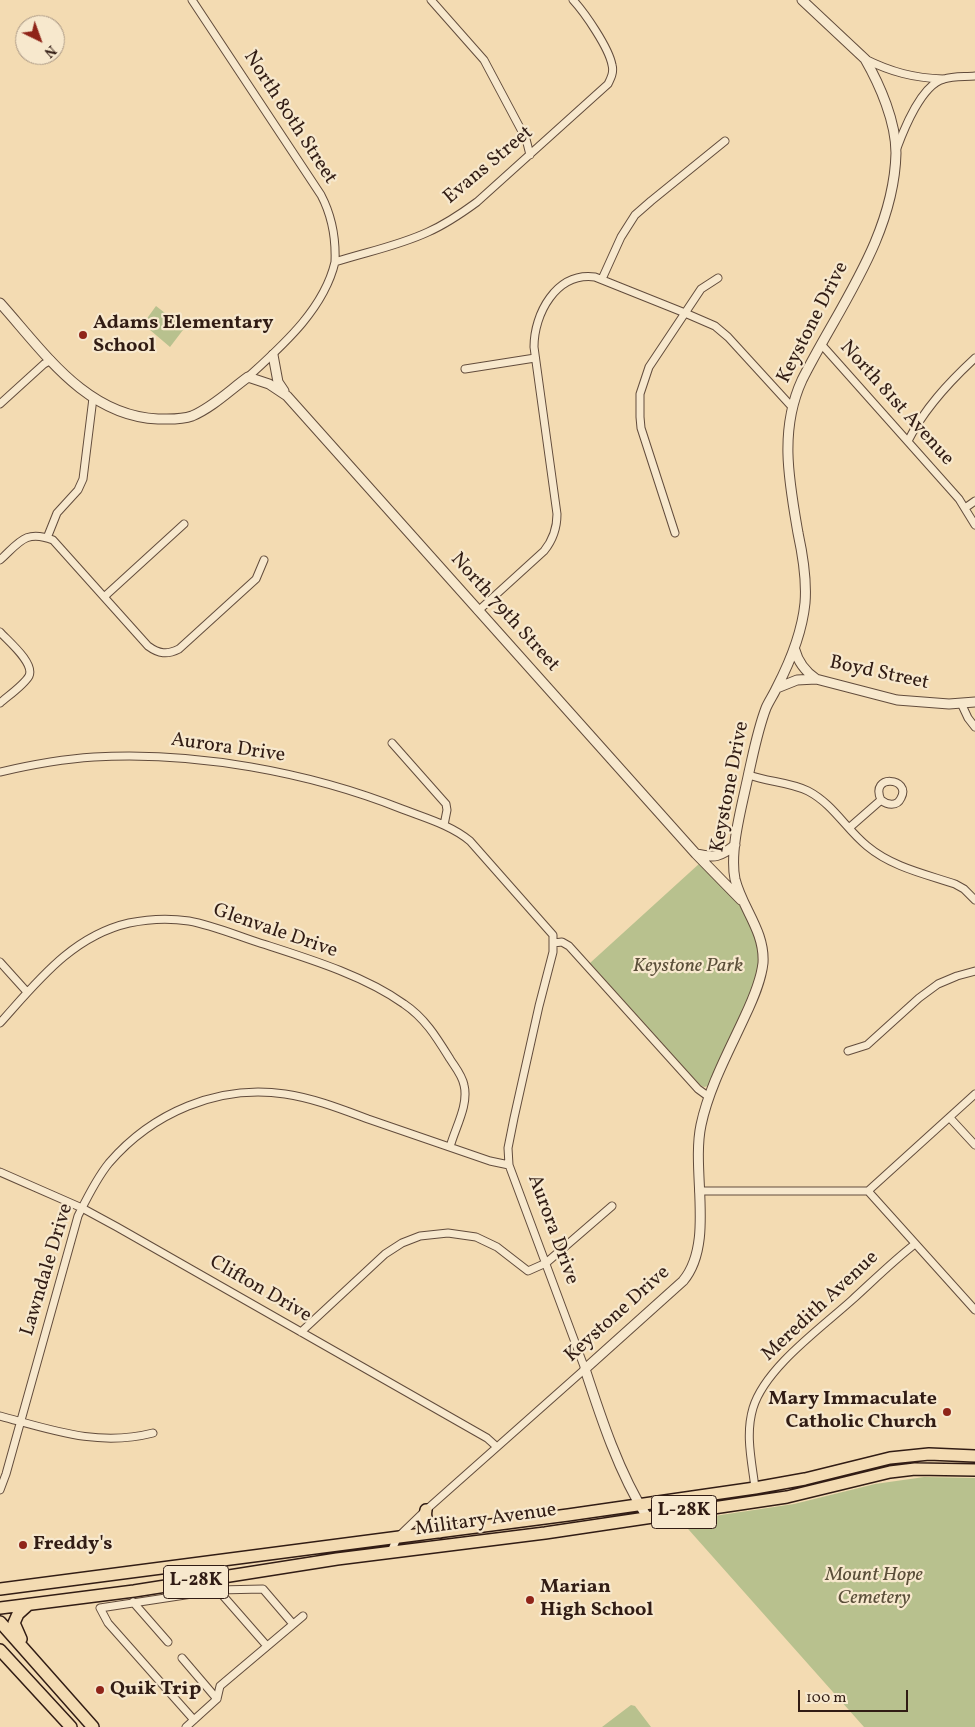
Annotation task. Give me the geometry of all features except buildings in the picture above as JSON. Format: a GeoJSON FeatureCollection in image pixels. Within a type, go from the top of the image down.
{"type":"FeatureCollection","features":[{"type":"Feature","properties":{"kind":"main road","name":"Military Avenue"},"geometry":{"type":"LineString","coordinates":[[0,1589],[397,1538],[755,1488],[805,1479],[890,1458],[929,1454],[975,1456]]}},
{"type":"Feature","properties":{"kind":"main road","name":"Military Avenue"},"geometry":{"type":"LineString","coordinates":[[0,1608],[134,1591],[391,1552],[545,1532],[787,1496],[915,1468],[975,1470]]}},
{"type":"Feature","properties":{"kind":"main road"},"geometry":{"type":"LineString","coordinates":[[426,1510],[426,1517],[430,1526],[440,1532]]}},
{"type":"Feature","properties":{"kind":"main road"},"geometry":{"type":"LineString","coordinates":[[29,1604],[18,1614],[14,1623],[17,1632],[35,1662]]}},
{"type":"Feature","properties":{"kind":"main road"},"geometry":{"type":"LineString","coordinates":[[0,1622],[93,1727]]}},
{"type":"Feature","properties":{"kind":"main road"},"geometry":{"type":"LineString","coordinates":[[0,1650],[71,1727]]}},
{"type":"Feature","properties":{"kind":"street","name":"North 80th Street"},"geometry":{"type":"LineString","coordinates":[[192,0],[321,195],[333,229],[335,262]]}},
{"type":"Feature","properties":{"kind":"street"},"geometry":{"type":"LineString","coordinates":[[431,0],[484,60],[526,138],[530,155]]}},
{"type":"Feature","properties":{"kind":"street","name":"Evans Street"},"geometry":{"type":"LineString","coordinates":[[335,262],[405,241],[444,224],[478,202],[608,84],[613,67],[610,57],[588,18],[573,0]]}},
{"type":"Feature","properties":{"kind":"street"},"geometry":{"type":"LineString","coordinates":[[802,0],[865,59],[876,79],[887,108],[896,151]]}},
{"type":"Feature","properties":{"kind":"street"},"geometry":{"type":"LineString","coordinates":[[865,59],[900,74],[918,78],[943,79],[975,76]]}},
{"type":"Feature","properties":{"kind":"street","name":"Keystone Drive"},"geometry":{"type":"LineString","coordinates":[[391,1552],[397,1538],[426,1510],[667,1296],[687,1276],[692,1268],[698,1250],[700,1232],[699,1136],[704,1112],[752,1000],[762,970],[763,954],[761,940],[744,904],[734,874],[735,844],[759,729],[767,706],[795,650],[803,616],[806,585],[804,560],[787,461],[788,433],[792,407],[802,380],[860,274],[878,233],[890,194],[896,151],[903,130],[917,106],[933,85],[943,79]]}},
{"type":"Feature","properties":{"kind":"street"},"geometry":{"type":"LineString","coordinates":[[602,280],[620,237],[635,215],[725,141]]}},
{"type":"Feature","properties":{"kind":"street"},"geometry":{"type":"LineString","coordinates":[[0,303],[70,380],[102,404],[131,415],[176,420],[190,417],[200,412],[248,377],[273,355],[324,293],[335,262]]}},
{"type":"Feature","properties":{"kind":"street"},"geometry":{"type":"LineString","coordinates":[[478,611],[544,551],[552,541],[556,526],[557,514],[534,347],[535,327],[541,311],[550,297],[562,286],[575,278],[591,277],[709,322],[722,332],[792,407]]}},
{"type":"Feature","properties":{"kind":"street"},"geometry":{"type":"LineString","coordinates":[[674,533],[642,428],[639,403],[642,385],[649,367],[701,289],[718,278]]}},
{"type":"Feature","properties":{"kind":"street","name":"North 81st Avenue"},"geometry":{"type":"LineString","coordinates":[[821,344],[908,441],[965,508],[975,524]]}},
{"type":"Feature","properties":{"kind":"street","name":"North 79th Street"},"geometry":{"type":"LineString","coordinates":[[273,355],[278,382],[286,396],[696,854],[744,904]]}},
{"type":"Feature","properties":{"kind":"street"},"geometry":{"type":"LineString","coordinates":[[465,369],[536,358]]}},
{"type":"Feature","properties":{"kind":"street"},"geometry":{"type":"LineString","coordinates":[[908,441],[930,405],[975,358]]}},
{"type":"Feature","properties":{"kind":"street"},"geometry":{"type":"LineString","coordinates":[[0,404],[44,364],[51,360]]}},
{"type":"Feature","properties":{"kind":"street","name":"North 79th Street"},"geometry":{"type":"LineString","coordinates":[[248,377],[269,384],[286,396]]}},
{"type":"Feature","properties":{"kind":"street"},"geometry":{"type":"LineString","coordinates":[[47,538],[57,513],[78,490],[83,479],[93,398]]}},
{"type":"Feature","properties":{"kind":"street"},"geometry":{"type":"LineString","coordinates":[[965,508],[975,501]]}},
{"type":"Feature","properties":{"kind":"street"},"geometry":{"type":"LineString","coordinates":[[104,597],[184,524]]}},
{"type":"Feature","properties":{"kind":"street"},"geometry":{"type":"LineString","coordinates":[[0,560],[19,543],[31,536],[38,535],[56,543],[148,646],[159,652],[166,653],[179,649],[256,579],[264,560]]}},
{"type":"Feature","properties":{"kind":"street"},"geometry":{"type":"LineString","coordinates":[[0,632],[28,662],[30,668],[27,678],[0,703]]}},
{"type":"Feature","properties":{"kind":"street"},"geometry":{"type":"LineString","coordinates":[[795,650],[805,670],[816,679]]}},
{"type":"Feature","properties":{"kind":"street","name":"Boyd Street"},"geometry":{"type":"LineString","coordinates":[[777,688],[797,680],[816,679],[897,700],[926,703],[975,702]]}},
{"type":"Feature","properties":{"kind":"street"},"geometry":{"type":"LineString","coordinates":[[961,703],[968,718],[975,727]]}},
{"type":"Feature","properties":{"kind":"street"},"geometry":{"type":"LineString","coordinates":[[392,743],[446,804],[447,810],[444,825]]}},
{"type":"Feature","properties":{"kind":"street","name":"Aurora Drive"},"geometry":{"type":"LineString","coordinates":[[0,772],[91,757],[144,757],[222,764],[262,770],[336,786],[387,803],[459,832],[470,841],[553,935],[553,952],[539,1006],[508,1148],[509,1165],[592,1391],[621,1464],[639,1505],[647,1517]]}},
{"type":"Feature","properties":{"kind":"street"},"geometry":{"type":"LineString","coordinates":[[749,776],[808,791],[827,804],[865,845],[884,858],[898,865],[955,884],[964,889],[975,900]]}},
{"type":"Feature","properties":{"kind":"street"},"geometry":{"type":"LineString","coordinates":[[849,828],[881,800]]}},
{"type":"Feature","properties":{"kind":"street"},"geometry":{"type":"LineString","coordinates":[[696,854],[710,857],[716,856],[724,853],[735,844]]}},
{"type":"Feature","properties":{"kind":"street","name":"Glenvale Drive"},"geometry":{"type":"LineString","coordinates":[[0,1024],[27,992],[58,961],[81,944],[112,928],[145,921],[173,920],[201,924],[312,960],[351,976],[395,998],[416,1013],[432,1031],[460,1074],[465,1087],[464,1103],[450,1147]]}},
{"type":"Feature","properties":{"kind":"street"},"geometry":{"type":"LineString","coordinates":[[553,944],[562,942],[569,946],[698,1089],[709,1097]]}},
{"type":"Feature","properties":{"kind":"street"},"geometry":{"type":"LineString","coordinates":[[0,962],[27,992]]}},
{"type":"Feature","properties":{"kind":"street"},"geometry":{"type":"LineString","coordinates":[[848,1052],[867,1045],[919,998],[938,984],[975,971]]}},
{"type":"Feature","properties":{"kind":"street","name":"Lawndale Drive"},"geometry":{"type":"LineString","coordinates":[[0,1490],[21,1422],[78,1216],[96,1181],[108,1165],[143,1130],[182,1108],[205,1100],[228,1094],[264,1092],[301,1097],[490,1161],[509,1165]]}},
{"type":"Feature","properties":{"kind":"street"},"geometry":{"type":"LineString","coordinates":[[699,1192],[868,1191],[975,1094]]}},
{"type":"Feature","properties":{"kind":"street"},"geometry":{"type":"LineString","coordinates":[[950,1118],[975,1144]]}},
{"type":"Feature","properties":{"kind":"street","name":"Clifton Drive"},"geometry":{"type":"LineString","coordinates":[[0,1172],[82,1208],[487,1438],[497,1447]]}},
{"type":"Feature","properties":{"kind":"street"},"geometry":{"type":"LineString","coordinates":[[868,1191],[975,1310]]}},
{"type":"Feature","properties":{"kind":"street"},"geometry":{"type":"LineString","coordinates":[[301,1332],[385,1254],[402,1243],[420,1236],[448,1233],[476,1237],[497,1247],[528,1271],[546,1263],[612,1206]]}},
{"type":"Feature","properties":{"kind":"street","name":"Meredith Avenue"},"geometry":{"type":"LineString","coordinates":[[755,1488],[749,1448],[749,1427],[755,1401],[764,1384],[785,1360],[915,1244]]}},
{"type":"Feature","properties":{"kind":"street"},"geometry":{"type":"LineString","coordinates":[[0,1416],[88,1438],[125,1438],[153,1433]]}},
{"type":"Feature","properties":{"kind":"street"},"geometry":{"type":"LineString","coordinates":[[194,1720],[108,1623],[100,1608],[218,1590],[263,1589],[293,1624]]}},
{"type":"Feature","properties":{"kind":"street"},"geometry":{"type":"LineString","coordinates":[[218,1590],[267,1646]]}},
{"type":"Feature","properties":{"kind":"street"},"geometry":{"type":"LineString","coordinates":[[133,1602],[168,1642]]}},
{"type":"Feature","properties":{"kind":"street"},"geometry":{"type":"LineString","coordinates":[[186,1727],[217,1699],[220,1686],[302,1616]]}},
{"type":"Feature","properties":{"kind":"street"},"geometry":{"type":"LineString","coordinates":[[182,1658],[217,1699]]}},
{"type":"Feature","properties":{"kind":"green space"},"geometry":{"type":"Polygon","coordinates":[[[156,306],[174,320],[176,318],[186,326],[170,347],[143,324],[156,306]]]}},
{"type":"Feature","properties":{"kind":"green space","name":"Keystone Park"},"geometry":{"type":"Polygon","coordinates":[[[700,863],[730,893],[744,911],[758,943],[759,954],[758,969],[748,1003],[709,1086],[704,1087],[700,1085],[590,963],[700,863]]]}},
{"type":"Feature","properties":{"kind":"green space","name":"Mount Hope Cemetery"},"geometry":{"type":"Polygon","coordinates":[[[924,1477],[975,1478],[975,1727],[864,1727],[681,1521],[794,1504],[875,1484],[924,1477]]]}},
{"type":"Feature","properties":{"kind":"green space"},"geometry":{"type":"Polygon","coordinates":[[[631,1705],[635,1706],[651,1727],[602,1727],[631,1705]]]}},
{"type":"Feature","properties":{"kind":"place","name":"Adams Elementary School"},"geometry":{"type":"Point","coordinates":[83,335]}},
{"type":"Feature","properties":{"kind":"place","name":"Mary Immaculate Catholic Church"},"geometry":{"type":"Point","coordinates":[947,1412]}},
{"type":"Feature","properties":{"kind":"place","name":"Freddy's"},"geometry":{"type":"Point","coordinates":[23,1545]}},
{"type":"Feature","properties":{"kind":"place","name":"Marian High School"},"geometry":{"type":"Point","coordinates":[530,1600]}},
{"type":"Feature","properties":{"kind":"place","name":"Quik Trip"},"geometry":{"type":"Point","coordinates":[100,1690]}}]}
